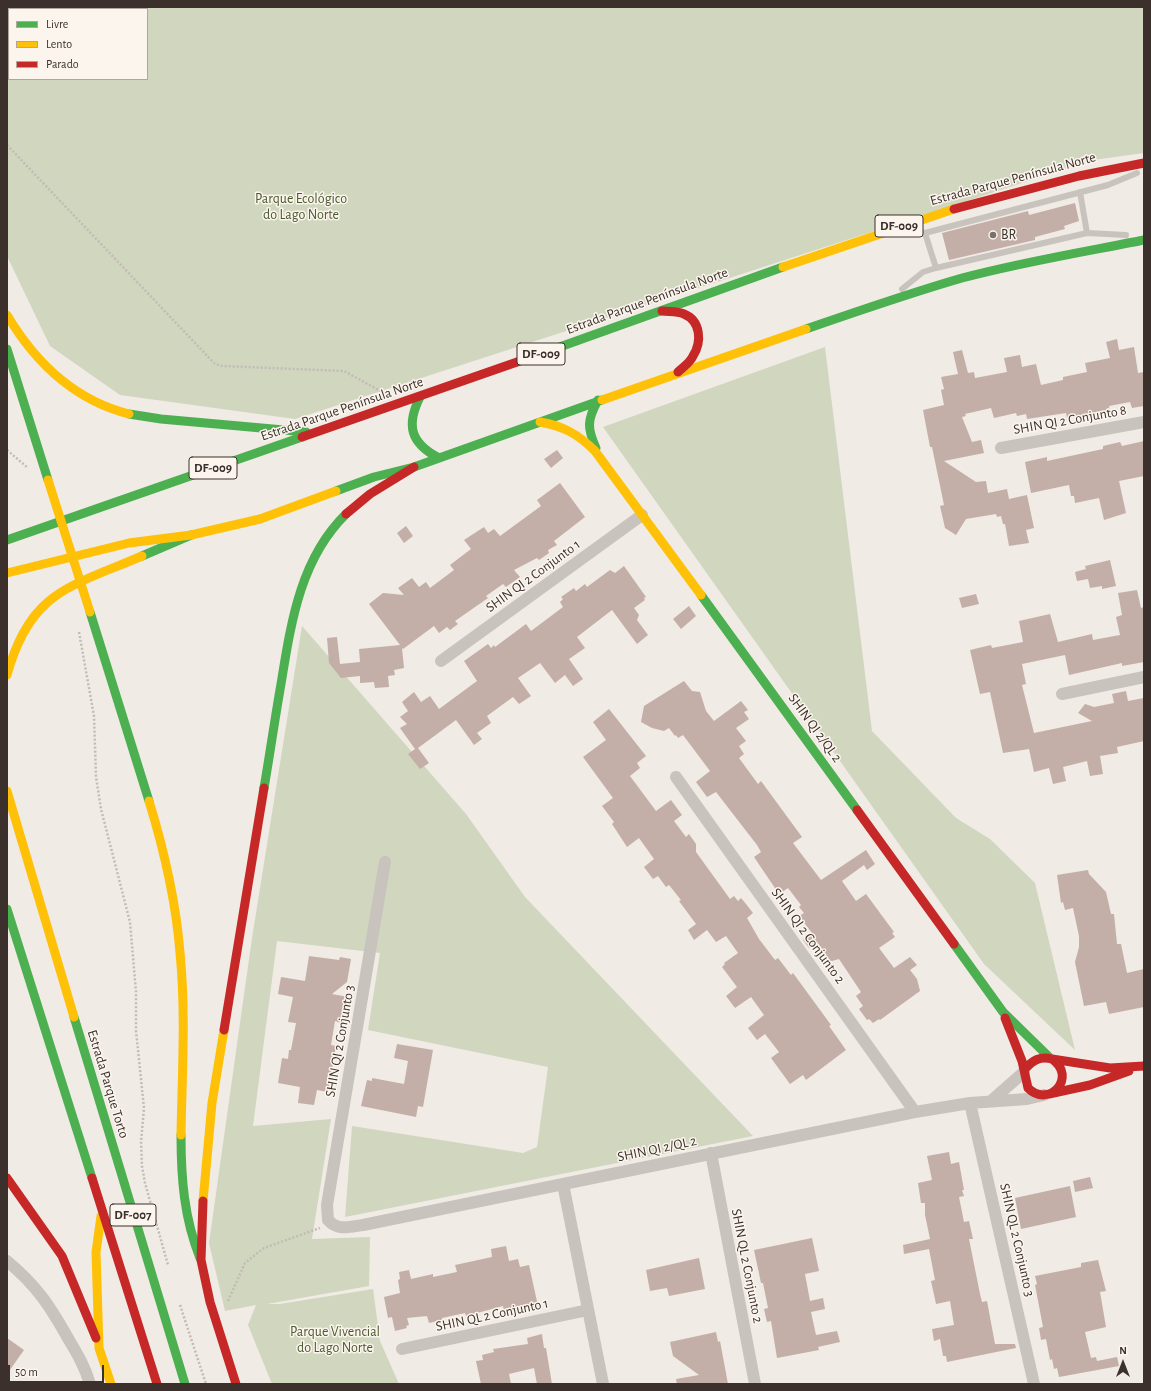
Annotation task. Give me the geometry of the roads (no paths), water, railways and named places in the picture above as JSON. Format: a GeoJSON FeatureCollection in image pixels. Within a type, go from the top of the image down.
{"type":"FeatureCollection","features":[{"type":"Feature","properties":{"kind":"main road","name":"Estrada Parque Península Norte"},"geometry":{"type":"LineString","coordinates":[[7,540],[420,397],[899,226],[1003,194],[1094,171],[1144,163]]}},
{"type":"Feature","properties":{"kind":"main road"},"geometry":{"type":"LineString","coordinates":[[7,573],[129,543],[191,536],[260,519],[374,477],[414,467],[598,400],[886,301],[963,278],[1023,263],[1144,240]]}},
{"type":"Feature","properties":{"kind":"main road"},"geometry":{"type":"LineString","coordinates":[[661,311],[684,314],[693,321],[699,332],[699,339],[693,356],[676,373]]}},
{"type":"Feature","properties":{"kind":"main road"},"geometry":{"type":"LineString","coordinates":[[7,315],[19,337],[51,372],[85,396],[114,410],[148,418],[313,433]]}},
{"type":"Feature","properties":{"kind":"main road"},"geometry":{"type":"LineString","coordinates":[[7,349],[153,814],[171,882],[179,933],[181,975],[183,1060],[180,1153],[183,1190],[191,1233],[201,1260],[210,1302],[236,1384]]}},
{"type":"Feature","properties":{"kind":"main road"},"geometry":{"type":"LineString","coordinates":[[420,397],[411,417],[413,432],[424,450],[439,458]]}},
{"type":"Feature","properties":{"kind":"main road","name":"SHIN QI 2/QL 2"},"geometry":{"type":"LineString","coordinates":[[598,400],[589,415],[587,424],[589,432],[603,460]]}},
{"type":"Feature","properties":{"kind":"main road","name":"SHIN QI 2/QL 2"},"geometry":{"type":"LineString","coordinates":[[540,422],[563,426],[574,430],[582,436],[603,460],[1003,1012],[1050,1058],[1082,1065],[1134,1068]]}},
{"type":"Feature","properties":{"kind":"main road"},"geometry":{"type":"LineString","coordinates":[[201,1260],[204,1178],[212,1103],[292,617],[304,577],[312,558],[338,522],[370,494],[414,467]]}},
{"type":"Feature","properties":{"kind":"main road"},"geometry":{"type":"LineString","coordinates":[[7,675],[12,656],[21,635],[35,614],[51,598],[71,586],[191,536]]}},
{"type":"Feature","properties":{"kind":"main road","name":"Estrada Parque Torto"},"geometry":{"type":"LineString","coordinates":[[7,791],[88,1066],[185,1384]]}},
{"type":"Feature","properties":{"kind":"main road","name":"DF-007"},"geometry":{"type":"LineString","coordinates":[[7,910],[158,1384]]}},
{"type":"Feature","properties":{"kind":"main road","name":"SHIN QI 2/QL 2"},"geometry":{"type":"LineString","coordinates":[[1003,1012],[1024,1070]]}},
{"type":"Feature","properties":{"kind":"main road"},"geometry":{"type":"LineString","coordinates":[[1035,1058],[1050,1058],[1061,1068],[1063,1076],[1061,1084],[1056,1090],[1047,1095],[1035,1094],[1028,1088],[1024,1080],[1024,1070],[1035,1058]]}},
{"type":"Feature","properties":{"kind":"main road","name":"SHIN QI 2/QL 2"},"geometry":{"type":"LineString","coordinates":[[1047,1095],[1106,1080],[1134,1068],[1144,1066]]}},
{"type":"Feature","properties":{"kind":"main road"},"geometry":{"type":"LineString","coordinates":[[7,1178],[62,1256],[100,1348],[111,1384]]}},
{"type":"Feature","properties":{"kind":"main road"},"geometry":{"type":"LineString","coordinates":[[100,1348],[96,1252],[102,1208]]}},
{"type":"Feature","properties":{"kind":"street","name":"SHIN QI 2 Conjunto 8"},"geometry":{"type":"LineString","coordinates":[[1002,448],[1144,422]]}},
{"type":"Feature","properties":{"kind":"street","name":"SHIN QI 2 Conjunto 1"},"geometry":{"type":"LineString","coordinates":[[441,661],[642,515]]}},
{"type":"Feature","properties":{"kind":"street"},"geometry":{"type":"LineString","coordinates":[[1062,694],[1144,677]]}},
{"type":"Feature","properties":{"kind":"street","name":"SHIN QI 2 Conjunto 2"},"geometry":{"type":"LineString","coordinates":[[676,777],[915,1112]]}},
{"type":"Feature","properties":{"kind":"street","name":"SHIN QI 2 Conjunto 3"},"geometry":{"type":"LineString","coordinates":[[332,1224],[328,1220],[327,1205],[385,862]]}},
{"type":"Feature","properties":{"kind":"street"},"geometry":{"type":"LineString","coordinates":[[991,1101],[1024,1070]]}},
{"type":"Feature","properties":{"kind":"street","name":"SHIN QI 2/QL 2"},"geometry":{"type":"LineString","coordinates":[[332,1224],[339,1228],[363,1225],[915,1112],[970,1103],[1027,1099],[1047,1095]]}},
{"type":"Feature","properties":{"kind":"street","name":"SHIN QL 2 Conjunto 3"},"geometry":{"type":"LineString","coordinates":[[970,1103],[1034,1384]]}},
{"type":"Feature","properties":{"kind":"street","name":"SHIN QL 2 Conjunto 2"},"geometry":{"type":"LineString","coordinates":[[710,1153],[755,1384]]}},
{"type":"Feature","properties":{"kind":"street"},"geometry":{"type":"LineString","coordinates":[[563,1184],[603,1384]]}},
{"type":"Feature","properties":{"kind":"street"},"geometry":{"type":"LineString","coordinates":[[7,1261],[35,1286],[45,1298],[85,1367],[90,1384]]}},
{"type":"Feature","properties":{"kind":"street","name":"SHIN QL 2 Conjunto 1"},"geometry":{"type":"LineString","coordinates":[[402,1349],[588,1310]]}},
{"type":"Feature","properties":{"kind":"lane"},"geometry":{"type":"LineString","coordinates":[[899,226],[925,232],[1108,185],[1144,170]]}},
{"type":"Feature","properties":{"kind":"lane"},"geometry":{"type":"LineString","coordinates":[[1080,192],[1087,233]]}},
{"type":"Feature","properties":{"kind":"lane"},"geometry":{"type":"LineString","coordinates":[[925,232],[936,268]]}},
{"type":"Feature","properties":{"kind":"lane"},"geometry":{"type":"LineString","coordinates":[[886,301],[924,272],[936,268],[1087,233],[1144,236]]}},
{"type":"Feature","properties":{"kind":"place","name":"BR"},"geometry":{"type":"Point","coordinates":[993,235]}},
{"type":"Feature","properties":{"kind":"park label","name":"Parque Ecológico do Lago Norte"},"geometry":{"type":"Point","coordinates":[301,208]}},
{"type":"Feature","properties":{"kind":"park label","name":"Parque Vivencial do Lago Norte"},"geometry":{"type":"Point","coordinates":[335,1340]}}]}
